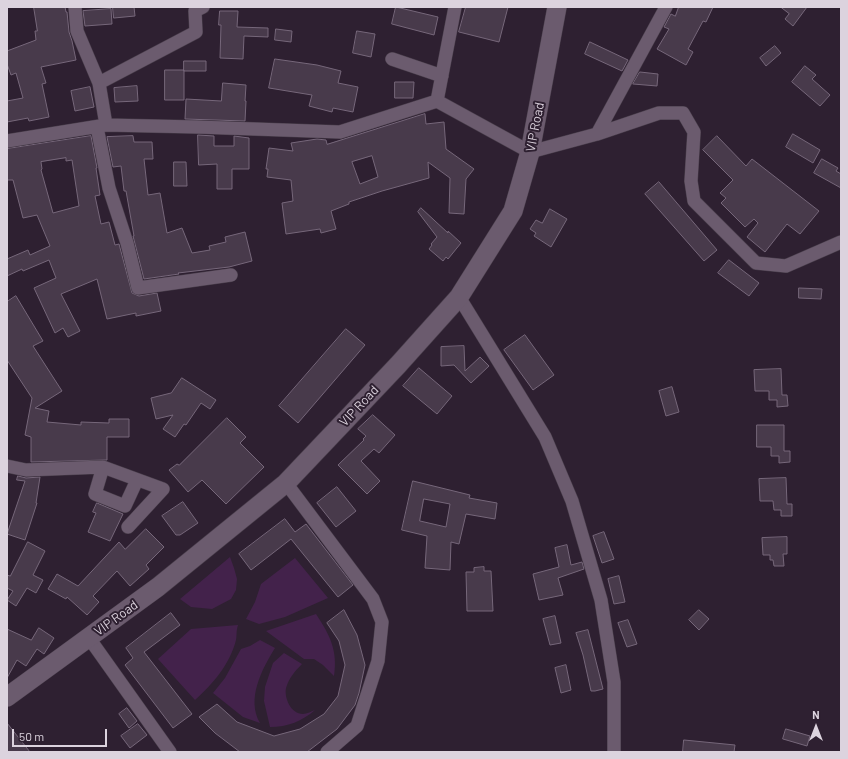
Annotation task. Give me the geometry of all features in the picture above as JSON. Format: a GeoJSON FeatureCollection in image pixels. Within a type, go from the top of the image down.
{"type":"FeatureCollection","features":[{"type":"Feature","properties":{"kind":"main road","name":"VIP Road"},"geometry":{"type":"LineString","coordinates":[[7,697],[158,587],[286,483],[459,297],[513,211],[530,152],[557,7]]}},
{"type":"Feature","properties":{"kind":"street"},"geometry":{"type":"LineString","coordinates":[[75,7],[77,30],[99,83],[101,126],[109,188],[127,243],[138,288],[231,275]]}},
{"type":"Feature","properties":{"kind":"street"},"geometry":{"type":"LineString","coordinates":[[99,83],[196,32],[195,11],[203,7]]}},
{"type":"Feature","properties":{"kind":"street"},"geometry":{"type":"LineString","coordinates":[[438,101],[455,7]]}},
{"type":"Feature","properties":{"kind":"street"},"geometry":{"type":"LineString","coordinates":[[597,134],[666,7]]}},
{"type":"Feature","properties":{"kind":"street"},"geometry":{"type":"LineString","coordinates":[[392,59],[442,76]]}},
{"type":"Feature","properties":{"kind":"street"},"geometry":{"type":"LineString","coordinates":[[7,141],[101,126],[205,127],[340,132],[438,101],[530,152],[597,134],[659,113],[683,113],[694,132],[691,181],[694,201],[756,263],[786,266],[841,242]]}},
{"type":"Feature","properties":{"kind":"street"},"geometry":{"type":"LineString","coordinates":[[459,297],[545,437],[572,501],[601,600],[614,682],[614,752]]}},
{"type":"Feature","properties":{"kind":"street"},"geometry":{"type":"LineString","coordinates":[[7,466],[26,470],[103,467],[163,489],[128,527]]}},
{"type":"Feature","properties":{"kind":"street"},"geometry":{"type":"LineString","coordinates":[[103,467],[95,494],[125,506],[137,480]]}},
{"type":"Feature","properties":{"kind":"street"},"geometry":{"type":"LineString","coordinates":[[286,483],[373,599],[382,622],[378,661],[357,726],[327,752]]}},
{"type":"Feature","properties":{"kind":"street"},"geometry":{"type":"LineString","coordinates":[[89,638],[170,752]]}},
{"type":"Feature","properties":{"kind":"shaded area"},"geometry":{"type":"Polygon","coordinates":[[[230,557],[237,579],[236,590],[231,599],[212,609],[191,607],[180,599],[230,557]]]}},
{"type":"Feature","properties":{"kind":"shaded area"},"geometry":{"type":"Polygon","coordinates":[[[295,558],[328,598],[285,617],[259,624],[246,619],[255,602],[261,584],[295,558]]]}},
{"type":"Feature","properties":{"kind":"shaded area"},"geometry":{"type":"Polygon","coordinates":[[[316,614],[332,644],[335,659],[334,676],[323,665],[314,659],[304,659],[266,631],[316,614]]]}},
{"type":"Feature","properties":{"kind":"shaded area"},"geometry":{"type":"Polygon","coordinates":[[[238,625],[236,640],[230,657],[220,673],[195,700],[158,659],[191,629],[238,625]]]}},
{"type":"Feature","properties":{"kind":"shaded area"},"geometry":{"type":"Polygon","coordinates":[[[260,640],[275,648],[265,665],[257,684],[255,694],[256,714],[260,723],[243,717],[213,693],[225,678],[241,649],[260,640]]]}},
{"type":"Feature","properties":{"kind":"shaded area"},"geometry":{"type":"Polygon","coordinates":[[[284,653],[302,664],[292,675],[286,688],[286,696],[289,705],[299,713],[305,714],[315,710],[294,723],[270,727],[264,701],[265,687],[273,663],[284,653]]]}},
{"type":"Feature","properties":{"kind":"building"},"geometry":{"type":"Polygon","coordinates":[[[34,7],[65,7],[76,60],[41,67],[46,83],[42,84],[49,117],[29,121],[28,118],[7,122],[7,101],[23,98],[16,73],[11,75],[7,64],[7,51],[36,40],[35,31],[37,31],[34,7]]]}},
{"type":"Feature","properties":{"kind":"building"},"geometry":{"type":"Polygon","coordinates":[[[113,7],[134,7],[135,16],[114,18],[113,7]]]}},
{"type":"Feature","properties":{"kind":"building"},"geometry":{"type":"Polygon","coordinates":[[[396,7],[438,17],[434,35],[392,24],[396,7]]]}},
{"type":"Feature","properties":{"kind":"building"},"geometry":{"type":"Polygon","coordinates":[[[466,7],[508,7],[499,42],[459,32],[466,7]]]}},
{"type":"Feature","properties":{"kind":"building"},"geometry":{"type":"Polygon","coordinates":[[[679,7],[713,7],[706,22],[703,21],[688,49],[693,52],[686,65],[657,49],[669,29],[664,27],[671,14],[675,16],[679,7]]]}},
{"type":"Feature","properties":{"kind":"building"},"geometry":{"type":"Polygon","coordinates":[[[781,7],[807,7],[793,26],[785,19],[789,14],[781,7]]]}},
{"type":"Feature","properties":{"kind":"building"},"geometry":{"type":"Polygon","coordinates":[[[111,9],[112,24],[85,26],[83,11],[111,9]]]}},
{"type":"Feature","properties":{"kind":"building"},"geometry":{"type":"Polygon","coordinates":[[[220,11],[238,11],[237,27],[268,28],[268,37],[244,36],[243,59],[220,58],[220,11]]]}},
{"type":"Feature","properties":{"kind":"building"},"geometry":{"type":"Polygon","coordinates":[[[276,29],[292,31],[291,42],[275,40],[276,29]]]}},
{"type":"Feature","properties":{"kind":"building"},"geometry":{"type":"Polygon","coordinates":[[[357,31],[375,34],[371,57],[353,53],[357,31]]]}},
{"type":"Feature","properties":{"kind":"building"},"geometry":{"type":"Polygon","coordinates":[[[590,42],[628,60],[622,71],[585,54],[590,42]]]}},
{"type":"Feature","properties":{"kind":"building"},"geometry":{"type":"Polygon","coordinates":[[[775,46],[781,53],[766,66],[760,58],[775,46]]]}},
{"type":"Feature","properties":{"kind":"building"},"geometry":{"type":"Polygon","coordinates":[[[275,59],[317,65],[341,71],[338,83],[358,87],[353,112],[333,108],[332,112],[309,106],[312,95],[269,88],[275,59]]]}},
{"type":"Feature","properties":{"kind":"building"},"geometry":{"type":"Polygon","coordinates":[[[184,61],[206,61],[206,71],[184,71],[184,61]]]}},
{"type":"Feature","properties":{"kind":"building"},"geometry":{"type":"Polygon","coordinates":[[[805,66],[816,75],[812,79],[830,95],[820,106],[792,82],[805,66]]]}},
{"type":"Feature","properties":{"kind":"building"},"geometry":{"type":"Polygon","coordinates":[[[165,70],[184,70],[184,100],[165,100],[165,70]]]}},
{"type":"Feature","properties":{"kind":"building"},"geometry":{"type":"Polygon","coordinates":[[[640,72],[658,74],[657,86],[633,84],[640,72]]]}},
{"type":"Feature","properties":{"kind":"building"},"geometry":{"type":"Polygon","coordinates":[[[395,82],[414,82],[413,98],[395,98],[395,82]]]}},
{"type":"Feature","properties":{"kind":"building"},"geometry":{"type":"Polygon","coordinates":[[[223,83],[246,85],[245,121],[185,119],[186,99],[221,101],[223,83]]]}},
{"type":"Feature","properties":{"kind":"building"},"geometry":{"type":"Polygon","coordinates":[[[137,86],[138,101],[115,102],[114,88],[137,86]]]}},
{"type":"Feature","properties":{"kind":"building"},"geometry":{"type":"Polygon","coordinates":[[[90,87],[94,107],[75,111],[71,91],[90,87]]]}},
{"type":"Feature","properties":{"kind":"building"},"geometry":{"type":"Polygon","coordinates":[[[425,114],[426,124],[444,122],[446,149],[474,169],[466,179],[464,214],[449,213],[450,178],[428,162],[429,178],[349,202],[349,204],[331,211],[336,229],[321,233],[320,229],[286,234],[282,203],[293,201],[291,180],[267,177],[268,169],[266,169],[269,148],[293,151],[291,143],[317,139],[326,140],[327,144],[425,114]],[[372,156],[352,162],[360,184],[378,177],[372,156]]]}},
{"type":"Feature","properties":{"kind":"building"},"geometry":{"type":"Polygon","coordinates":[[[793,134],[820,150],[813,163],[786,147],[793,134]]]}},
{"type":"Feature","properties":{"kind":"building"},"geometry":{"type":"Polygon","coordinates":[[[198,135],[214,136],[214,146],[234,146],[234,136],[249,138],[249,169],[232,169],[232,189],[217,189],[217,164],[199,165],[198,135]]]}},
{"type":"Feature","properties":{"kind":"building"},"geometry":{"type":"Polygon","coordinates":[[[91,136],[100,195],[95,196],[101,224],[109,222],[115,245],[119,244],[132,293],[139,296],[157,293],[161,311],[136,316],[136,313],[107,319],[97,279],[61,294],[80,331],[68,337],[63,328],[55,333],[34,288],[56,278],[49,260],[23,271],[22,269],[7,276],[7,259],[28,250],[30,255],[50,246],[37,215],[23,218],[13,180],[7,180],[7,149],[91,136]],[[66,158],[41,162],[41,170],[53,213],[79,206],[72,160],[66,161],[66,158]]]}},
{"type":"Feature","properties":{"kind":"building"},"geometry":{"type":"Polygon","coordinates":[[[133,136],[134,142],[152,142],[153,159],[144,159],[148,195],[160,193],[167,233],[182,228],[192,253],[210,250],[209,246],[226,242],[225,237],[245,232],[252,261],[229,267],[144,279],[133,236],[126,191],[124,191],[121,166],[113,167],[107,137],[133,136]]]}},
{"type":"Feature","properties":{"kind":"building"},"geometry":{"type":"Polygon","coordinates":[[[717,136],[746,166],[752,159],[819,211],[800,234],[787,224],[765,252],[747,237],[758,223],[754,219],[745,227],[721,203],[726,198],[720,193],[733,180],[703,150],[717,136]]]}},
{"type":"Feature","properties":{"kind":"building"},"geometry":{"type":"Polygon","coordinates":[[[822,159],[838,168],[836,171],[841,174],[841,188],[814,173],[822,159]]]}},
{"type":"Feature","properties":{"kind":"building"},"geometry":{"type":"Polygon","coordinates":[[[174,162],[186,162],[187,186],[174,186],[174,162]]]}},
{"type":"Feature","properties":{"kind":"building"},"geometry":{"type":"Polygon","coordinates":[[[659,182],[717,250],[704,261],[645,194],[659,182]]]}},
{"type":"Feature","properties":{"kind":"building"},"geometry":{"type":"Polygon","coordinates":[[[421,208],[461,243],[448,259],[446,257],[443,261],[429,249],[437,237],[418,212],[421,208]]]}},
{"type":"Feature","properties":{"kind":"building"},"geometry":{"type":"Polygon","coordinates":[[[550,209],[567,219],[551,247],[534,236],[536,233],[530,229],[536,220],[542,223],[550,209]]]}},
{"type":"Feature","properties":{"kind":"building"},"geometry":{"type":"Polygon","coordinates":[[[729,260],[759,283],[749,296],[718,273],[729,260]]]}},
{"type":"Feature","properties":{"kind":"building"},"geometry":{"type":"Polygon","coordinates":[[[799,288],[822,289],[821,299],[799,298],[799,288]]]}},
{"type":"Feature","properties":{"kind":"building"},"geometry":{"type":"Polygon","coordinates":[[[16,296],[43,341],[33,346],[62,391],[35,408],[49,411],[47,422],[81,425],[81,422],[109,423],[109,419],[129,419],[129,437],[107,437],[107,460],[31,462],[31,437],[25,435],[32,398],[7,360],[7,302],[16,296]]]}},
{"type":"Feature","properties":{"kind":"building"},"geometry":{"type":"Polygon","coordinates":[[[346,329],[365,345],[298,423],[279,406],[346,329]]]}},
{"type":"Feature","properties":{"kind":"building"},"geometry":{"type":"Polygon","coordinates":[[[525,335],[554,375],[533,390],[504,350],[525,335]]]}},
{"type":"Feature","properties":{"kind":"building"},"geometry":{"type":"Polygon","coordinates":[[[464,346],[465,371],[480,357],[489,366],[471,383],[454,365],[441,366],[441,347],[464,346]]]}},
{"type":"Feature","properties":{"kind":"building"},"geometry":{"type":"Polygon","coordinates":[[[419,368],[452,396],[437,414],[403,386],[419,368]]]}},
{"type":"Feature","properties":{"kind":"building"},"geometry":{"type":"Polygon","coordinates":[[[781,369],[782,395],[787,395],[788,406],[777,407],[777,400],[769,400],[769,391],[755,391],[754,370],[781,369]]]}},
{"type":"Feature","properties":{"kind":"building"},"geometry":{"type":"Polygon","coordinates":[[[182,378],[216,400],[210,409],[201,403],[186,425],[184,424],[175,437],[163,429],[173,415],[156,419],[151,398],[171,393],[182,378]]]}},
{"type":"Feature","properties":{"kind":"building"},"geometry":{"type":"Polygon","coordinates":[[[672,387],[679,412],[666,416],[659,391],[672,387]]]}},
{"type":"Feature","properties":{"kind":"building"},"geometry":{"type":"Polygon","coordinates":[[[373,415],[395,435],[379,453],[374,449],[361,461],[380,481],[367,494],[338,465],[364,440],[363,439],[366,436],[358,429],[373,415]]]}},
{"type":"Feature","properties":{"kind":"building"},"geometry":{"type":"Polygon","coordinates":[[[227,418],[246,437],[240,443],[264,467],[226,504],[202,480],[188,492],[169,470],[177,464],[179,465],[227,418]]]}},
{"type":"Feature","properties":{"kind":"building"},"geometry":{"type":"Polygon","coordinates":[[[757,425],[784,425],[784,451],[790,451],[790,462],[779,463],[779,456],[771,456],[771,447],[757,447],[757,425]]]}},
{"type":"Feature","properties":{"kind":"building"},"geometry":{"type":"Polygon","coordinates":[[[18,476],[26,478],[40,477],[37,503],[25,540],[7,534],[25,481],[17,480],[18,476]]]}},
{"type":"Feature","properties":{"kind":"building"},"geometry":{"type":"Polygon","coordinates":[[[786,478],[787,504],[792,504],[792,516],[781,516],[781,510],[774,510],[773,501],[760,501],[759,479],[786,478]]]}},
{"type":"Feature","properties":{"kind":"building"},"geometry":{"type":"Polygon","coordinates":[[[413,481],[470,495],[469,498],[497,503],[495,519],[466,514],[459,544],[451,542],[450,570],[425,568],[427,536],[402,530],[413,481]],[[424,499],[420,521],[446,527],[450,504],[424,499]]]}},
{"type":"Feature","properties":{"kind":"building"},"geometry":{"type":"Polygon","coordinates":[[[337,487],[356,511],[336,527],[317,503],[337,487]]]}},
{"type":"Feature","properties":{"kind":"building"},"geometry":{"type":"Polygon","coordinates":[[[183,502],[198,523],[180,535],[176,535],[162,516],[183,502]]]}},
{"type":"Feature","properties":{"kind":"building"},"geometry":{"type":"Polygon","coordinates":[[[97,503],[123,514],[110,541],[88,532],[96,513],[93,512],[97,503]]]}},
{"type":"Feature","properties":{"kind":"building"},"geometry":{"type":"Polygon","coordinates":[[[285,519],[295,532],[306,524],[353,585],[338,597],[291,539],[251,570],[239,554],[285,519]]]}},
{"type":"Feature","properties":{"kind":"building"},"geometry":{"type":"Polygon","coordinates":[[[146,529],[164,547],[146,565],[149,569],[130,586],[117,571],[93,596],[99,602],[87,615],[67,597],[66,599],[48,589],[57,574],[78,586],[119,542],[125,549],[146,529]]]}},
{"type":"Feature","properties":{"kind":"building"},"geometry":{"type":"Polygon","coordinates":[[[604,532],[614,559],[602,563],[593,536],[604,532]]]}},
{"type":"Feature","properties":{"kind":"building"},"geometry":{"type":"Polygon","coordinates":[[[787,537],[787,554],[783,554],[784,566],[774,566],[773,560],[770,560],[770,555],[763,555],[762,538],[787,537]]]}},
{"type":"Feature","properties":{"kind":"building"},"geometry":{"type":"Polygon","coordinates":[[[28,542],[45,551],[33,575],[43,580],[36,593],[27,588],[16,606],[7,600],[13,591],[7,588],[7,575],[10,576],[28,542]]]}},
{"type":"Feature","properties":{"kind":"building"},"geometry":{"type":"Polygon","coordinates":[[[567,545],[571,565],[582,562],[584,569],[558,578],[563,595],[539,600],[533,574],[559,567],[555,548],[567,545]]]}},
{"type":"Feature","properties":{"kind":"building"},"geometry":{"type":"Polygon","coordinates":[[[484,567],[484,571],[491,571],[493,611],[467,611],[466,572],[474,572],[474,568],[484,567]]]}},
{"type":"Feature","properties":{"kind":"building"},"geometry":{"type":"Polygon","coordinates":[[[619,576],[625,602],[614,604],[608,579],[619,576]]]}},
{"type":"Feature","properties":{"kind":"building"},"geometry":{"type":"Polygon","coordinates":[[[344,610],[357,635],[365,665],[359,693],[355,705],[337,729],[307,752],[240,752],[215,733],[199,717],[217,704],[237,722],[274,736],[300,729],[324,714],[338,696],[345,665],[339,641],[327,623],[344,610]]]}},
{"type":"Feature","properties":{"kind":"building"},"geometry":{"type":"Polygon","coordinates":[[[699,610],[709,619],[699,630],[689,620],[699,610]]]}},
{"type":"Feature","properties":{"kind":"building"},"geometry":{"type":"Polygon","coordinates":[[[171,613],[180,625],[144,652],[192,714],[173,728],[125,665],[133,658],[126,648],[171,613]]]}},
{"type":"Feature","properties":{"kind":"building"},"geometry":{"type":"Polygon","coordinates":[[[555,616],[561,643],[550,645],[543,619],[555,616]]]}},
{"type":"Feature","properties":{"kind":"building"},"geometry":{"type":"Polygon","coordinates":[[[628,620],[637,644],[627,647],[618,623],[628,620]]]}},
{"type":"Feature","properties":{"kind":"building"},"geometry":{"type":"Polygon","coordinates":[[[39,628],[54,638],[44,654],[37,649],[26,666],[17,660],[7,678],[7,629],[31,640],[39,628]]]}},
{"type":"Feature","properties":{"kind":"building"},"geometry":{"type":"Polygon","coordinates":[[[588,630],[603,689],[595,691],[591,691],[583,655],[576,633],[588,630]]]}},
{"type":"Feature","properties":{"kind":"building"},"geometry":{"type":"Polygon","coordinates":[[[566,665],[571,690],[561,693],[555,668],[566,665]]]}},
{"type":"Feature","properties":{"kind":"building"},"geometry":{"type":"Polygon","coordinates":[[[127,708],[137,721],[129,728],[119,714],[127,708]]]}},
{"type":"Feature","properties":{"kind":"building"},"geometry":{"type":"Polygon","coordinates":[[[7,723],[30,752],[7,752],[7,723]]]}},
{"type":"Feature","properties":{"kind":"building"},"geometry":{"type":"Polygon","coordinates":[[[138,724],[147,735],[130,748],[121,736],[138,724]]]}},
{"type":"Feature","properties":{"kind":"building"},"geometry":{"type":"Polygon","coordinates":[[[786,729],[810,736],[807,746],[783,739],[786,729]]]}},
{"type":"Feature","properties":{"kind":"building"},"geometry":{"type":"Polygon","coordinates":[[[684,740],[735,745],[734,752],[683,752],[684,740]]]}}]}
